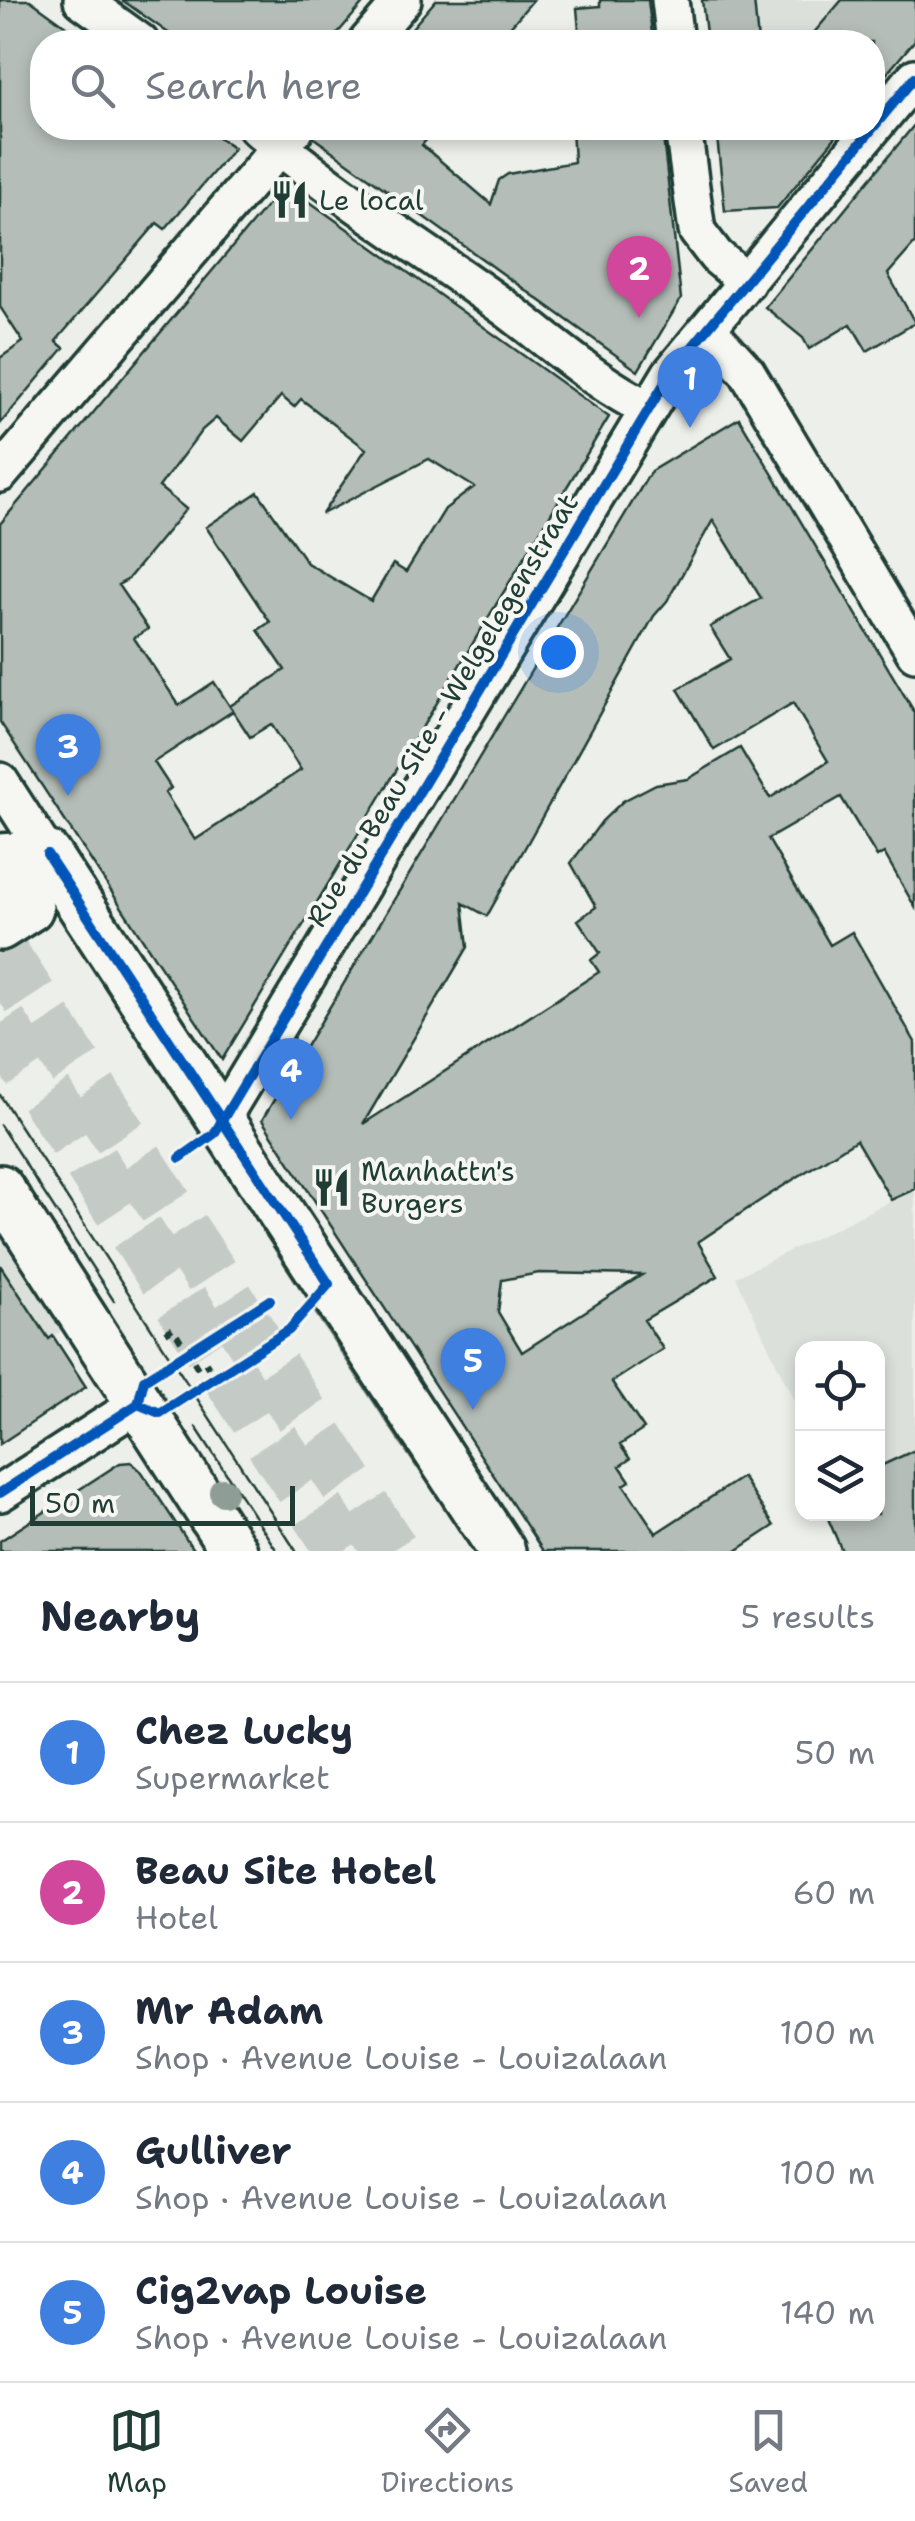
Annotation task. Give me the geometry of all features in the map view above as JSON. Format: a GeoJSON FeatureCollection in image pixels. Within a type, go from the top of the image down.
{"type":"FeatureCollection","features":[{"type":"Feature","properties":{"kind":"street"},"geometry":{"type":"LineString","coordinates":[[82,0],[123,30]]}},
{"type":"Feature","properties":{"kind":"street"},"geometry":{"type":"LineString","coordinates":[[377,30],[403,0]]}},
{"type":"Feature","properties":{"kind":"street"},"geometry":{"type":"LineString","coordinates":[[670,0],[673,30]]}},
{"type":"Feature","properties":{"kind":"street","name":"Rue du Beau Site - Welgelegenstraat"},"geometry":{"type":"LineString","coordinates":[[885,114],[915,78]]}},
{"type":"Feature","properties":{"kind":"street"},"geometry":{"type":"LineString","coordinates":[[0,474],[272,140]]}},
{"type":"Feature","properties":{"kind":"street"},"geometry":{"type":"LineString","coordinates":[[282,140],[307,170],[623,397],[649,409]]}},
{"type":"Feature","properties":{"kind":"street"},"geometry":{"type":"LineString","coordinates":[[685,140],[697,230],[716,256],[747,282]]}},
{"type":"Feature","properties":{"kind":"street","name":"Rue du Beau Site - Welgelegenstraat"},"geometry":{"type":"LineString","coordinates":[[221,1120],[670,374],[864,140]]}},
{"type":"Feature","properties":{"kind":"street"},"geometry":{"type":"LineString","coordinates":[[708,329],[747,372],[915,652]]}},
{"type":"Feature","properties":{"kind":"street"},"geometry":{"type":"LineString","coordinates":[[0,781],[502,1551]]}},
{"type":"Feature","properties":{"kind":"street"},"geometry":{"type":"LineString","coordinates":[[15,918],[0,859],[46,854]]}},
{"type":"Feature","properties":{"kind":"street"},"geometry":{"type":"LineString","coordinates":[[15,918],[46,854]]}},
{"type":"Feature","properties":{"kind":"street"},"geometry":{"type":"LineString","coordinates":[[0,1188],[234,1551]]}},
{"type":"Feature","properties":{"kind":"street"},"geometry":{"type":"LineString","coordinates":[[0,1493],[138,1404]]}},
{"type":"Feature","properties":{"kind":"path"},"geometry":{"type":"LineString","coordinates":[[166,1333],[173,1328],[200,1370],[210,1363]]}},
{"type":"Feature","properties":{"kind":"path"},"geometry":{"type":"LineString","coordinates":[[138,1404],[144,1380],[199,1345]]}},
{"type":"Feature","properties":{"kind":"shaded area"},"geometry":{"type":"Polygon","coordinates":[[[702,0],[915,0],[915,40],[885,76],[885,30],[706,30],[702,0]]]}},
{"type":"Feature","properties":{"kind":"shaded area"},"geometry":{"type":"Polygon","coordinates":[[[114,980],[211,1129],[201,1136],[104,986],[114,980]]]}},
{"type":"Feature","properties":{"kind":"shaded area"},"geometry":{"type":"Polygon","coordinates":[[[220,1142],[310,1281],[300,1288],[210,1149],[220,1142]]]}},
{"type":"Feature","properties":{"kind":"shaded area"},"geometry":{"type":"Polygon","coordinates":[[[915,1189],[915,1551],[885,1485],[885,1341],[795,1341],[795,1403],[736,1277],[915,1189]]]}},
{"type":"Feature","properties":{"kind":"shaded area"},"geometry":{"type":"Polygon","coordinates":[[[0,1225],[67,1327],[0,1372],[0,1225]]]}},
{"type":"Feature","properties":{"kind":"shaded area"},"geometry":{"type":"Polygon","coordinates":[[[324,1302],[422,1452],[416,1466],[313,1309],[324,1302]]]}},
{"type":"Feature","properties":{"kind":"building"},"geometry":{"type":"Polygon","coordinates":[[[0,0],[30,0],[71,30],[30,30],[30,140],[222,140],[234,148],[165,229],[157,223],[56,341],[64,348],[0,424],[0,358],[23,342],[0,307],[0,0]]]}},
{"type":"Feature","properties":{"kind":"building"},"geometry":{"type":"Polygon","coordinates":[[[122,0],[366,0],[340,30],[164,30],[122,0]]]}},
{"type":"Feature","properties":{"kind":"building"},"geometry":{"type":"Polygon","coordinates":[[[436,0],[533,0],[507,30],[410,30],[436,0]]]}},
{"type":"Feature","properties":{"kind":"building"},"geometry":{"type":"Polygon","coordinates":[[[600,0],[648,0],[652,30],[579,30],[577,8],[600,6],[600,0]]]}},
{"type":"Feature","properties":{"kind":"building"},"geometry":{"type":"Polygon","coordinates":[[[702,0],[754,0],[757,30],[706,30],[702,0]]]}},
{"type":"Feature","properties":{"kind":"building"},"geometry":{"type":"Polygon","coordinates":[[[842,0],[915,0],[915,40],[885,76],[885,30],[816,30],[842,0]]]}},
{"type":"Feature","properties":{"kind":"building"},"geometry":{"type":"Polygon","coordinates":[[[915,124],[915,243],[888,274],[915,323],[867,351],[851,324],[809,349],[803,338],[765,307],[915,124]]]}},
{"type":"Feature","properties":{"kind":"building"},"geometry":{"type":"Polygon","coordinates":[[[317,140],[426,140],[422,145],[491,204],[499,180],[508,174],[574,162],[573,140],[663,140],[681,299],[638,371],[317,140]]]}},
{"type":"Feature","properties":{"kind":"building"},"geometry":{"type":"Polygon","coordinates":[[[717,140],[833,140],[777,208],[725,211],[717,140]]]}},
{"type":"Feature","properties":{"kind":"building"},"geometry":{"type":"Polygon","coordinates":[[[285,184],[609,417],[222,1060],[0,722],[0,524],[285,184]],[[281,396],[243,441],[216,418],[202,430],[159,487],[186,509],[127,580],[118,585],[148,629],[134,638],[179,705],[214,682],[233,711],[230,706],[285,670],[258,630],[270,622],[206,527],[258,492],[307,563],[371,601],[393,564],[406,572],[445,509],[474,487],[429,459],[322,514],[366,449],[301,399],[294,407],[281,396]],[[233,711],[154,762],[171,788],[165,793],[195,840],[301,770],[271,724],[250,737],[233,711]]]}},
{"type":"Feature","properties":{"kind":"building"},"geometry":{"type":"Polygon","coordinates":[[[739,418],[915,713],[915,907],[884,853],[877,857],[841,797],[768,839],[830,945],[852,932],[915,1042],[915,1189],[891,1200],[856,1140],[761,1200],[698,1242],[718,1276],[644,1320],[663,1349],[612,1382],[644,1429],[620,1445],[630,1459],[620,1466],[630,1481],[624,1485],[656,1533],[742,1477],[774,1526],[736,1551],[543,1551],[262,1120],[651,471],[739,418]],[[713,520],[667,601],[654,616],[487,916],[463,903],[468,947],[363,1124],[599,972],[591,960],[600,953],[578,920],[596,907],[571,863],[602,821],[623,801],[656,784],[688,779],[740,748],[770,798],[828,761],[793,703],[714,750],[678,689],[730,659],[710,627],[761,598],[713,520]],[[539,1273],[502,1280],[498,1312],[522,1352],[642,1275],[539,1273]]]}},
{"type":"Feature","properties":{"kind":"building"},"geometry":{"type":"Polygon","coordinates":[[[0,1265],[86,1387],[0,1444],[0,1265]]]}},
{"type":"Feature","properties":{"kind":"building"},"geometry":{"type":"Polygon","coordinates":[[[915,1450],[915,1551],[842,1551],[829,1521],[885,1521],[885,1464],[915,1450]]]}},
{"type":"Feature","properties":{"kind":"building"},"geometry":{"type":"Polygon","coordinates":[[[131,1462],[142,1472],[194,1551],[0,1551],[0,1541],[120,1463],[131,1462]]]}},
{"type":"Feature","properties":{"kind":"tunnel"},"geometry":{"type":"LineString","coordinates":[[0,952],[391,1551]]}},
{"type":"Feature","properties":{"kind":"tunnel"},"geometry":{"type":"LineString","coordinates":[[0,1024],[344,1551]]}},
{"type":"Feature","properties":{"kind":"tram line"},"geometry":{"type":"LineString","coordinates":[[0,1095],[296,1551]]}},
{"type":"Feature","properties":{"kind":"tram line"},"geometry":{"type":"LineString","coordinates":[[0,1125],[114,1301]]}},
{"type":"Feature","properties":{"kind":"tram line"},"geometry":{"type":"LineString","coordinates":[[196,1427],[277,1551]]}},
{"type":"Feature","properties":{"kind":"cycle path"},"geometry":{"type":"LineString","coordinates":[[885,113],[915,77]]}},
{"type":"Feature","properties":{"kind":"cycle path"},"geometry":{"type":"LineString","coordinates":[[180,1158],[214,1134],[670,374],[863,140]]}},
{"type":"Feature","properties":{"kind":"cycle path"},"geometry":{"type":"LineString","coordinates":[[47,854],[329,1284],[289,1330],[160,1413],[138,1404]]}},
{"type":"Feature","properties":{"kind":"cycle path"},"geometry":{"type":"LineString","coordinates":[[0,1493],[138,1404],[144,1380],[270,1300]]}},
{"type":"Feature","properties":{"kind":"place","name":"Le local"},"geometry":{"type":"Point","coordinates":[289,200]}},
{"type":"Feature","properties":{"kind":"place","name":"Beau Site Hotel"},"geometry":{"type":"Point","coordinates":[639,318]}},
{"type":"Feature","properties":{"kind":"place","name":"Chez Lucky"},"geometry":{"type":"Point","coordinates":[690,428]}},
{"type":"Feature","properties":{"kind":"place","name":"Mr Adam"},"geometry":{"type":"Point","coordinates":[68,796]}},
{"type":"Feature","properties":{"kind":"place","name":"Gulliver"},"geometry":{"type":"Point","coordinates":[291,1120]}},
{"type":"Feature","properties":{"kind":"place","name":"Manhattn's Burgers"},"geometry":{"type":"Point","coordinates":[331,1187]}},
{"type":"Feature","properties":{"kind":"place","name":"Cig2vap Louise"},"geometry":{"type":"Point","coordinates":[473,1410]}}]}
